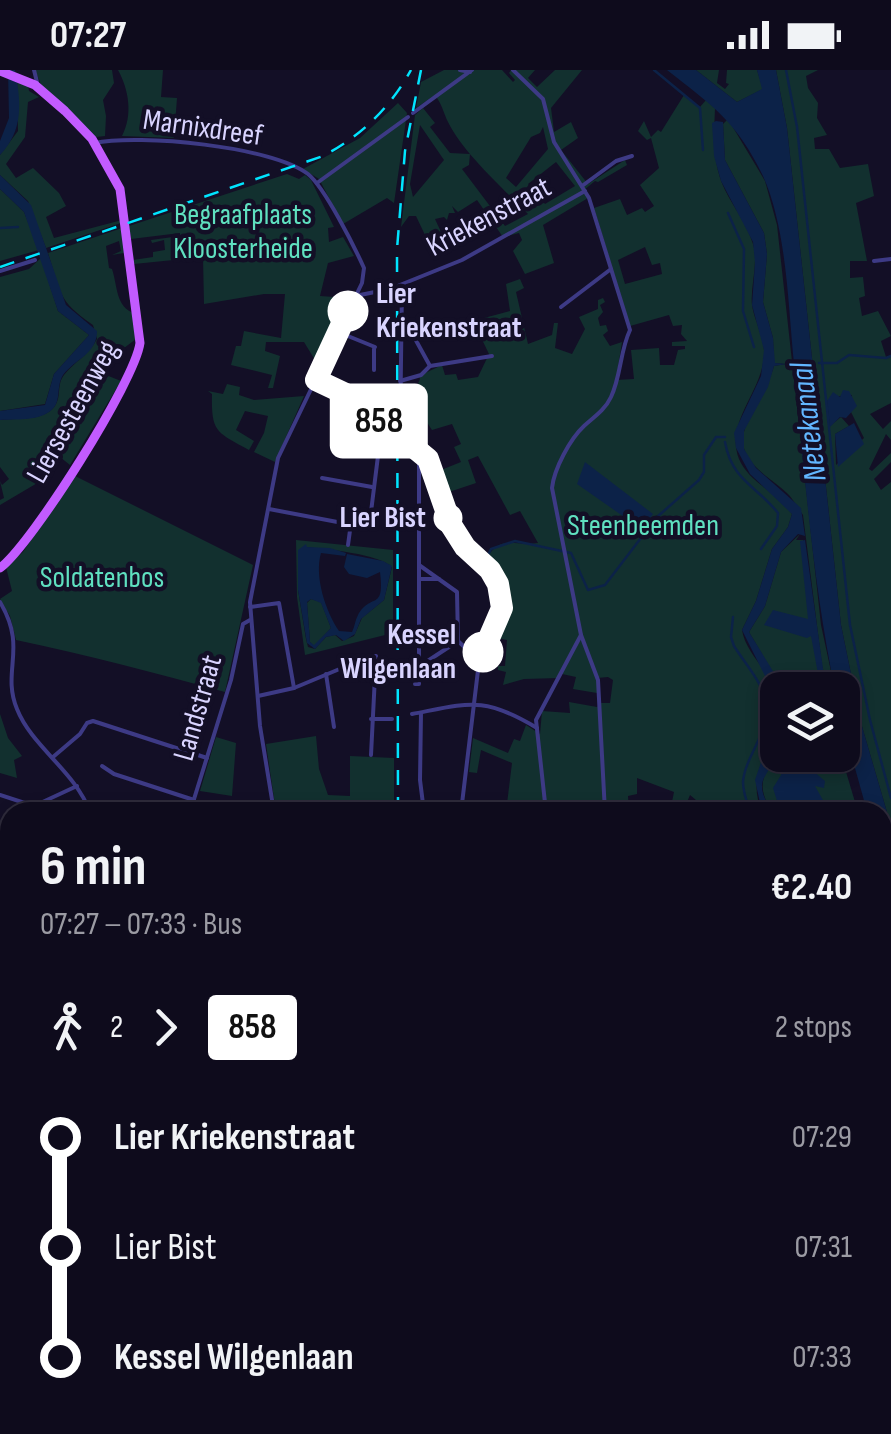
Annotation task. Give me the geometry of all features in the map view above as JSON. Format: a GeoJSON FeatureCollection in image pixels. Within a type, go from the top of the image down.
{"type":"FeatureCollection","features":[{"type":"Feature","properties":{"kind":"main road","name":"Liersesteenweg"},"geometry":{"type":"LineString","coordinates":[[0,568],[19,550],[64,485],[139,350],[122,193],[94,143],[29,75],[3,72]]}},
{"type":"Feature","properties":{"kind":"street"},"geometry":{"type":"LineString","coordinates":[[459,70],[471,71]]}},
{"type":"Feature","properties":{"kind":"street"},"geometry":{"type":"LineString","coordinates":[[459,70],[463,76]]}},
{"type":"Feature","properties":{"kind":"street"},"geometry":{"type":"LineString","coordinates":[[456,82],[459,70]]}},
{"type":"Feature","properties":{"kind":"street"},"geometry":{"type":"LineString","coordinates":[[513,70],[544,99],[554,142],[583,188],[630,332],[622,344],[610,399],[578,432],[552,488],[581,635],[598,680],[604,802]]}},
{"type":"Feature","properties":{"kind":"street"},"geometry":{"type":"LineString","coordinates":[[273,802],[249,608],[280,454],[355,296],[364,268],[316,183],[471,71]]}},
{"type":"Feature","properties":{"kind":"street","name":"Marnixdreef"},"geometry":{"type":"LineString","coordinates":[[94,143],[123,139],[243,150],[290,163],[316,183]]}},
{"type":"Feature","properties":{"kind":"street","name":"Kriekenstraat"},"geometry":{"type":"LineString","coordinates":[[355,296],[402,284],[462,260],[583,188],[616,162],[632,156]]}},
{"type":"Feature","properties":{"kind":"street"},"geometry":{"type":"LineString","coordinates":[[874,261],[891,258]]}},
{"type":"Feature","properties":{"kind":"street"},"geometry":{"type":"LineString","coordinates":[[0,272],[35,260]]}},
{"type":"Feature","properties":{"kind":"street"},"geometry":{"type":"LineString","coordinates":[[561,306],[611,269]]}},
{"type":"Feature","properties":{"kind":"street"},"geometry":{"type":"LineString","coordinates":[[400,437],[402,284]]}},
{"type":"Feature","properties":{"kind":"street"},"geometry":{"type":"LineString","coordinates":[[402,315],[430,366]]}},
{"type":"Feature","properties":{"kind":"street"},"geometry":{"type":"LineString","coordinates":[[338,332],[374,348],[374,370]]}},
{"type":"Feature","properties":{"kind":"street"},"geometry":{"type":"LineString","coordinates":[[400,336],[410,332]]}},
{"type":"Feature","properties":{"kind":"street"},"geometry":{"type":"LineString","coordinates":[[400,380],[421,375],[430,366],[492,356]]}},
{"type":"Feature","properties":{"kind":"street"},"geometry":{"type":"LineString","coordinates":[[316,380],[354,398],[430,463],[451,525],[465,547],[496,580],[503,605],[479,662],[461,802]]}},
{"type":"Feature","properties":{"kind":"street"},"geometry":{"type":"LineString","coordinates":[[267,509],[366,523],[382,424]]}},
{"type":"Feature","properties":{"kind":"street"},"geometry":{"type":"LineString","coordinates":[[335,445],[377,454]]}},
{"type":"Feature","properties":{"kind":"street"},"geometry":{"type":"LineString","coordinates":[[414,684],[419,684],[419,451]]}},
{"type":"Feature","properties":{"kind":"street"},"geometry":{"type":"LineString","coordinates":[[322,478],[372,487]]}},
{"type":"Feature","properties":{"kind":"street"},"geometry":{"type":"LineString","coordinates":[[348,545],[351,522]]}},
{"type":"Feature","properties":{"kind":"street"},"geometry":{"type":"LineString","coordinates":[[419,565],[459,596],[458,641],[479,662]]}},
{"type":"Feature","properties":{"kind":"street"},"geometry":{"type":"LineString","coordinates":[[419,579],[439,579]]}},
{"type":"Feature","properties":{"kind":"street"},"geometry":{"type":"LineString","coordinates":[[0,602],[15,639],[15,705],[85,802]]}},
{"type":"Feature","properties":{"kind":"street"},"geometry":{"type":"LineString","coordinates":[[249,608],[279,603],[294,688]]}},
{"type":"Feature","properties":{"kind":"street","name":"Landstraat"},"geometry":{"type":"LineString","coordinates":[[194,800],[232,678],[244,624],[250,620]]}},
{"type":"Feature","properties":{"kind":"street"},"geometry":{"type":"LineString","coordinates":[[545,802],[535,725],[581,635]]}},
{"type":"Feature","properties":{"kind":"street"},"geometry":{"type":"LineString","coordinates":[[419,666],[458,641]]}},
{"type":"Feature","properties":{"kind":"street"},"geometry":{"type":"LineString","coordinates":[[257,696],[294,688],[366,658],[374,664],[371,755]]}},
{"type":"Feature","properties":{"kind":"street"},"geometry":{"type":"LineString","coordinates":[[419,658],[426,662]]}},
{"type":"Feature","properties":{"kind":"street"},"geometry":{"type":"LineString","coordinates":[[326,674],[334,726]]}},
{"type":"Feature","properties":{"kind":"street"},"geometry":{"type":"LineString","coordinates":[[412,714],[474,702],[496,706],[535,725]]}},
{"type":"Feature","properties":{"kind":"street"},"geometry":{"type":"LineString","coordinates":[[421,712],[422,802]]}},
{"type":"Feature","properties":{"kind":"street"},"geometry":{"type":"LineString","coordinates":[[371,719],[392,720]]}},
{"type":"Feature","properties":{"kind":"street"},"geometry":{"type":"LineString","coordinates":[[53,757],[90,721],[207,758]]}},
{"type":"Feature","properties":{"kind":"street"},"geometry":{"type":"LineString","coordinates":[[102,766],[114,774],[194,800]]}},
{"type":"Feature","properties":{"kind":"street"},"geometry":{"type":"LineString","coordinates":[[43,802],[77,786]]}},
{"type":"Feature","properties":{"kind":"green space"},"geometry":{"type":"Polygon","coordinates":[[[35,70],[112,70],[114,83],[103,100],[105,136],[96,137],[42,87],[35,70]]]}},
{"type":"Feature","properties":{"kind":"green space"},"geometry":{"type":"Polygon","coordinates":[[[118,70],[163,70],[161,97],[177,98],[174,138],[122,136],[128,120],[128,103],[118,70]]]}},
{"type":"Feature","properties":{"kind":"green space"},"geometry":{"type":"Polygon","coordinates":[[[444,70],[502,70],[513,82],[511,70],[535,70],[528,78],[537,87],[555,70],[582,70],[551,108],[554,132],[571,122],[578,138],[561,150],[588,184],[625,160],[627,165],[595,181],[584,190],[588,198],[543,225],[554,263],[525,274],[513,251],[522,240],[519,233],[503,237],[477,200],[458,212],[452,206],[455,213],[449,213],[447,220],[435,219],[441,232],[434,236],[440,251],[434,254],[416,216],[409,216],[401,227],[415,115],[423,108],[435,123],[430,127],[450,153],[470,154],[469,165],[462,169],[505,226],[528,214],[464,146],[435,95],[416,108],[421,82],[444,70]],[[420,125],[410,184],[413,197],[444,160],[420,125]],[[543,127],[531,137],[506,178],[516,187],[548,149],[543,127]],[[556,162],[528,184],[545,204],[575,186],[556,162]]]}},
{"type":"Feature","properties":{"kind":"green space"},"geometry":{"type":"Polygon","coordinates":[[[696,70],[719,70],[717,83],[725,89],[729,84],[727,70],[757,70],[763,89],[737,102],[696,70]]]}},
{"type":"Feature","properties":{"kind":"green space"},"geometry":{"type":"Polygon","coordinates":[[[776,70],[818,70],[806,76],[808,88],[818,103],[817,118],[827,135],[814,138],[815,149],[829,149],[840,168],[868,164],[874,196],[856,203],[867,261],[850,261],[850,278],[863,277],[865,296],[859,298],[862,316],[878,311],[891,336],[881,341],[886,357],[891,356],[891,403],[870,414],[883,429],[891,421],[891,440],[886,434],[869,469],[872,471],[891,453],[891,462],[874,479],[881,490],[891,482],[891,802],[884,802],[861,723],[860,672],[851,672],[841,625],[787,128],[776,70]],[[852,395],[827,401],[830,426],[841,417],[849,426],[835,434],[836,465],[864,438],[850,410],[852,395]]]}},
{"type":"Feature","properties":{"kind":"green space"},"geometry":{"type":"Polygon","coordinates":[[[17,79],[39,97],[28,102],[25,137],[6,164],[16,178],[33,168],[59,193],[66,206],[46,217],[54,238],[124,222],[46,248],[28,201],[0,175],[0,155],[18,131],[17,79]]]}},
{"type":"Feature","properties":{"kind":"green space","name":"Steenbeemden"},"geometry":{"type":"Polygon","coordinates":[[[684,95],[700,107],[706,100],[715,108],[718,170],[755,252],[752,305],[763,344],[763,364],[741,418],[736,445],[744,467],[792,514],[772,549],[756,601],[742,630],[765,672],[760,672],[759,802],[695,802],[690,795],[687,802],[672,802],[674,792],[637,778],[637,794],[628,796],[628,802],[507,802],[512,763],[481,750],[477,773],[469,772],[473,738],[508,753],[514,739],[520,741],[526,725],[540,734],[542,711],[570,713],[569,702],[597,707],[610,703],[613,680],[597,678],[597,693],[573,689],[576,677],[562,674],[559,678],[524,679],[503,685],[506,672],[498,670],[498,666],[505,666],[507,640],[492,637],[502,606],[501,588],[484,562],[502,544],[538,543],[520,511],[510,515],[478,456],[468,460],[476,483],[443,494],[436,472],[461,462],[454,447],[461,444],[452,424],[432,430],[428,424],[417,399],[419,376],[442,365],[445,375],[456,374],[458,380],[478,377],[489,354],[473,321],[510,311],[506,284],[520,279],[524,288],[516,292],[528,344],[552,335],[554,323],[558,323],[555,348],[572,354],[585,329],[579,317],[598,309],[598,300],[603,298],[603,312],[598,318],[600,326],[606,325],[608,331],[603,335],[610,346],[622,342],[616,380],[634,379],[631,350],[659,348],[660,365],[674,365],[678,350],[685,346],[672,346],[672,342],[687,341],[681,334],[682,325],[673,326],[669,315],[630,326],[594,208],[620,199],[627,215],[654,206],[640,185],[659,168],[651,138],[647,140],[638,131],[644,121],[651,137],[658,130],[661,132],[684,95]],[[645,247],[618,260],[625,284],[662,274],[660,263],[652,265],[645,247]]]}},
{"type":"Feature","properties":{"kind":"green space"},"geometry":{"type":"Polygon","coordinates":[[[398,103],[407,113],[394,203],[387,198],[343,224],[319,179],[303,169],[360,138],[398,103]]]}},
{"type":"Feature","properties":{"kind":"green space"},"geometry":{"type":"Polygon","coordinates":[[[728,119],[765,181],[777,225],[821,625],[831,672],[823,672],[803,515],[789,495],[750,461],[743,443],[746,424],[774,366],[786,364],[774,363],[773,338],[763,302],[767,254],[764,233],[725,160],[723,124],[728,119]]]}},
{"type":"Feature","properties":{"kind":"green space","name":"Begraafplaats Kloosterheide"},"geometry":{"type":"Polygon","coordinates":[[[287,174],[299,179],[305,175],[311,180],[334,227],[328,228],[329,242],[343,237],[354,256],[328,263],[320,296],[349,298],[318,365],[304,342],[266,342],[265,351],[280,356],[273,388],[268,388],[272,375],[231,365],[244,331],[281,338],[285,294],[204,304],[203,257],[134,264],[133,260],[153,257],[153,252],[165,250],[164,240],[151,240],[180,233],[131,239],[129,226],[287,174]]]}},
{"type":"Feature","properties":{"kind":"green space"},"geometry":{"type":"Polygon","coordinates":[[[0,189],[24,212],[39,250],[0,261],[0,189]]]}},
{"type":"Feature","properties":{"kind":"green space"},"geometry":{"type":"Polygon","coordinates":[[[125,227],[124,253],[112,255],[121,251],[119,241],[106,246],[121,301],[135,314],[136,339],[120,351],[106,375],[121,381],[70,465],[60,457],[39,482],[0,505],[4,498],[0,481],[2,485],[9,479],[0,467],[0,420],[49,412],[58,399],[64,375],[97,339],[93,325],[62,295],[48,253],[125,227]]]}},
{"type":"Feature","properties":{"kind":"green space"},"geometry":{"type":"Polygon","coordinates":[[[41,258],[58,311],[89,335],[54,374],[45,404],[0,411],[0,277],[29,269],[41,258]]]}},
{"type":"Feature","properties":{"kind":"green space"},"geometry":{"type":"Polygon","coordinates":[[[227,384],[240,387],[239,395],[254,400],[304,396],[275,462],[254,452],[268,416],[245,411],[236,430],[254,441],[249,450],[218,430],[212,394],[208,391],[223,394],[227,384]]]}},
{"type":"Feature","properties":{"kind":"green space","name":"Soldatenbos"},"geometry":{"type":"Polygon","coordinates":[[[73,475],[253,565],[225,692],[16,640],[10,616],[0,599],[12,591],[6,567],[23,552],[73,475]]]}},
{"type":"Feature","properties":{"kind":"green space"},"geometry":{"type":"Polygon","coordinates":[[[800,534],[796,540],[803,540],[821,672],[772,672],[749,632],[765,606],[781,552],[800,534]]]}},
{"type":"Feature","properties":{"kind":"green space"},"geometry":{"type":"Polygon","coordinates":[[[296,540],[393,550],[393,633],[305,655],[297,597],[296,540]],[[306,547],[298,551],[298,590],[308,647],[315,649],[326,637],[335,635],[342,641],[354,636],[362,618],[384,600],[392,567],[364,555],[306,547]]]}},
{"type":"Feature","properties":{"kind":"green space"},"geometry":{"type":"Polygon","coordinates":[[[311,599],[321,602],[331,628],[314,646],[310,642],[307,603],[311,599]]]}},
{"type":"Feature","properties":{"kind":"green space"},"geometry":{"type":"Polygon","coordinates":[[[0,714],[8,738],[22,756],[14,760],[17,778],[0,773],[0,714]]]}},
{"type":"Feature","properties":{"kind":"green space"},"geometry":{"type":"Polygon","coordinates":[[[316,736],[319,769],[328,795],[350,796],[350,756],[394,758],[394,802],[275,802],[266,744],[316,736]]]}},
{"type":"Feature","properties":{"kind":"green space"},"geometry":{"type":"Polygon","coordinates":[[[216,737],[236,743],[232,796],[200,791],[216,737]]]}},
{"type":"Feature","properties":{"kind":"green space"},"geometry":{"type":"Polygon","coordinates":[[[766,772],[846,772],[855,802],[767,802],[763,785],[766,772]]]}},
{"type":"Feature","properties":{"kind":"water"},"geometry":{"type":"Polygon","coordinates":[[[8,70],[15,70],[19,115],[13,136],[0,155],[0,141],[9,118],[8,70]]]}},
{"type":"Feature","properties":{"kind":"water","name":"Netekanaal"},"geometry":{"type":"Polygon","coordinates":[[[667,70],[696,70],[737,102],[762,89],[757,70],[776,70],[787,128],[841,625],[851,672],[831,672],[827,650],[777,220],[763,176],[733,128],[667,70]]]}},
{"type":"Feature","properties":{"kind":"water"},"geometry":{"type":"Polygon","coordinates":[[[723,122],[725,160],[764,233],[767,254],[763,302],[775,363],[786,364],[774,366],[768,387],[744,431],[744,449],[756,468],[801,508],[805,536],[798,534],[781,552],[765,606],[749,632],[773,672],[763,672],[742,630],[756,601],[772,549],[792,514],[750,474],[736,448],[734,433],[761,376],[764,350],[752,305],[753,242],[721,181],[714,156],[712,123],[723,122]]]}},
{"type":"Feature","properties":{"kind":"water"},"geometry":{"type":"Polygon","coordinates":[[[0,175],[31,205],[66,305],[97,331],[89,351],[63,375],[53,408],[44,415],[25,419],[0,420],[0,411],[45,405],[54,374],[89,335],[58,311],[24,212],[0,189],[0,175]]]}},
{"type":"Feature","properties":{"kind":"water"},"geometry":{"type":"Polygon","coordinates":[[[843,390],[849,391],[857,406],[830,427],[827,401],[833,392],[840,397],[843,390]]]}},
{"type":"Feature","properties":{"kind":"water"},"geometry":{"type":"Polygon","coordinates":[[[854,423],[864,444],[838,467],[835,434],[854,423]]]}},
{"type":"Feature","properties":{"kind":"water"},"geometry":{"type":"Polygon","coordinates":[[[585,462],[653,514],[644,527],[577,484],[585,462]]]}},
{"type":"Feature","properties":{"kind":"water"},"geometry":{"type":"Polygon","coordinates":[[[805,540],[823,672],[818,672],[811,636],[764,625],[773,610],[808,619],[800,541],[805,540]]]}},
{"type":"Feature","properties":{"kind":"water"},"geometry":{"type":"Polygon","coordinates":[[[306,544],[346,553],[321,553],[319,562],[322,594],[339,631],[352,632],[363,608],[376,600],[380,592],[380,572],[367,578],[349,574],[344,567],[347,554],[392,566],[384,600],[361,619],[355,634],[344,641],[336,635],[326,637],[315,649],[307,643],[298,590],[298,550],[306,544]],[[311,599],[307,602],[310,642],[314,645],[331,628],[321,603],[311,599]]]}},
{"type":"Feature","properties":{"kind":"water"},"geometry":{"type":"Polygon","coordinates":[[[860,718],[884,802],[864,802],[856,772],[860,772],[860,718]]]}},
{"type":"Feature","properties":{"kind":"water"},"geometry":{"type":"Polygon","coordinates":[[[760,765],[760,772],[768,772],[762,784],[767,802],[760,802],[755,780],[760,765]]]}},
{"type":"Feature","properties":{"kind":"water"},"geometry":{"type":"Polygon","coordinates":[[[782,772],[814,772],[825,781],[824,788],[815,786],[824,802],[777,802],[773,788],[782,772]]]}},
{"type":"Feature","properties":{"kind":"waterway"},"geometry":{"type":"LineString","coordinates":[[654,70],[700,108],[703,150]]}},
{"type":"Feature","properties":{"kind":"waterway","name":"Netekanaal"},"geometry":{"type":"LineString","coordinates":[[786,70],[797,127],[850,625],[891,798]]}},
{"type":"Feature","properties":{"kind":"waterway"},"geometry":{"type":"LineString","coordinates":[[728,213],[744,249],[743,311],[754,347]]}},
{"type":"Feature","properties":{"kind":"waterway"},"geometry":{"type":"LineString","coordinates":[[0,228],[18,227]]}},
{"type":"Feature","properties":{"kind":"waterway","name":"Netekanaal"},"geometry":{"type":"LineString","coordinates":[[819,363],[837,363],[849,355],[891,356]]}},
{"type":"Feature","properties":{"kind":"waterway"},"geometry":{"type":"LineString","coordinates":[[484,563],[491,549],[515,541],[571,553],[588,590],[605,585],[657,517],[699,480],[704,472],[704,455],[716,437],[725,437]]}},
{"type":"Feature","properties":{"kind":"waterway"},"geometry":{"type":"LineString","coordinates":[[725,442],[733,466],[778,513],[777,526],[761,549]]}},
{"type":"Feature","properties":{"kind":"waterway"},"geometry":{"type":"LineString","coordinates":[[733,617],[734,646],[760,686],[767,710],[745,772],[747,802]]}},
{"type":"Feature","properties":{"kind":"railway"},"geometry":{"type":"LineString","coordinates":[[0,267],[323,156],[373,120],[411,70]]}},
{"type":"Feature","properties":{"kind":"railway"},"geometry":{"type":"LineString","coordinates":[[398,802],[397,249],[405,151],[421,70]]}},
{"type":"Feature","properties":{"kind":"bus line","name":"858"},"geometry":{"type":"LineString","coordinates":[[348,311],[316,380],[354,398],[428,459],[451,525],[471,554],[494,574],[498,584],[502,608],[483,652]]}},
{"type":"Feature","properties":{"kind":"place","name":"Lier Kriekenstraat"},"geometry":{"type":"Point","coordinates":[348,311]}},
{"type":"Feature","properties":{"kind":"place","name":"Lier Bist"},"geometry":{"type":"Point","coordinates":[448,518]}},
{"type":"Feature","properties":{"kind":"place","name":"Kessel Wilgenlaan"},"geometry":{"type":"Point","coordinates":[483,652]}}]}
